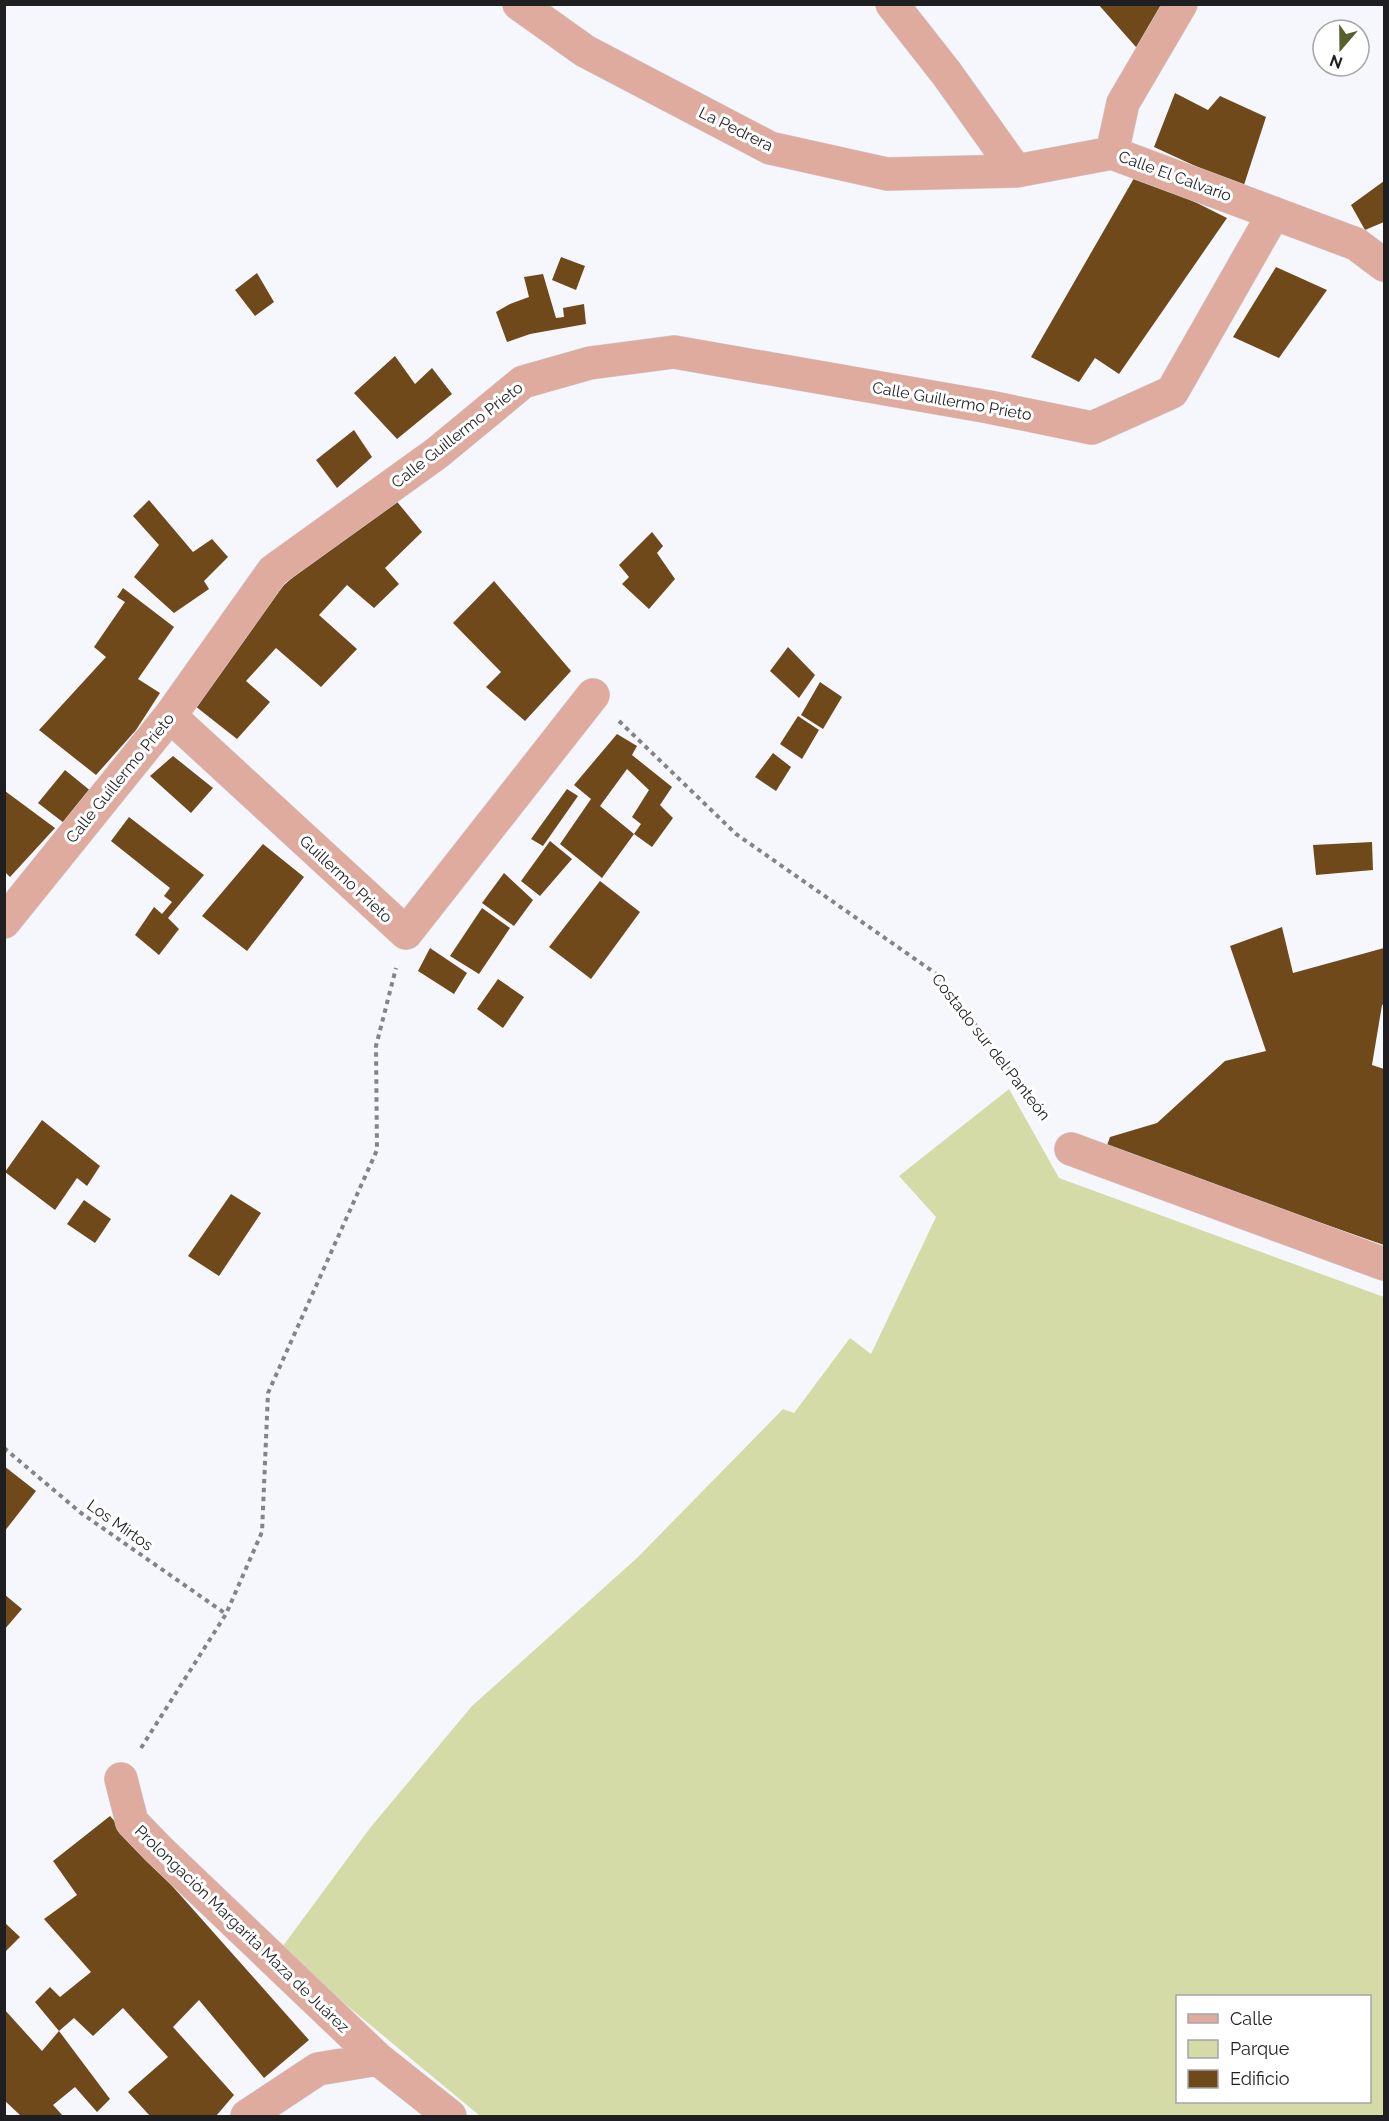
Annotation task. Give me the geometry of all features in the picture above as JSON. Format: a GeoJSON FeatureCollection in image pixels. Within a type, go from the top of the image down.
{"type":"FeatureCollection","features":[{"type":"Feature","properties":{"kind":"street","name":"La Pedrera"},"geometry":{"type":"LineString","coordinates":[[519,4],[585,51],[770,148],[887,174],[1016,171]]}},
{"type":"Feature","properties":{"kind":"street"},"geometry":{"type":"LineString","coordinates":[[892,4],[1016,171]]}},
{"type":"Feature","properties":{"kind":"street"},"geometry":{"type":"LineString","coordinates":[[1112,153],[1123,103],[1181,4]]}},
{"type":"Feature","properties":{"kind":"street","name":"Calle El Calvario"},"geometry":{"type":"LineString","coordinates":[[1016,171],[1112,153],[1356,244],[1384,264]]}},
{"type":"Feature","properties":{"kind":"street","name":"Calle Guillermo Prieto"},"geometry":{"type":"LineString","coordinates":[[4,922],[170,717],[273,571],[437,453],[523,382],[590,363],[674,352],[989,407],[1092,429],[1173,392],[1274,213]]}},
{"type":"Feature","properties":{"kind":"street","name":"Guillermo Prieto"},"geometry":{"type":"LineString","coordinates":[[170,717],[406,933],[593,695]]}},
{"type":"Feature","properties":{"kind":"street"},"geometry":{"type":"LineString","coordinates":[[1071,1149],[1384,1264]]}},
{"type":"Feature","properties":{"kind":"street","name":"Prolongación Margarita Maza de Juárez"},"geometry":{"type":"LineString","coordinates":[[121,1779],[132,1822],[378,2059],[450,2116]]}},
{"type":"Feature","properties":{"kind":"street"},"geometry":{"type":"LineString","coordinates":[[247,2116],[318,2069],[378,2059]]}},
{"type":"Feature","properties":{"kind":"path","name":"Costado sur del Panteón"},"geometry":{"type":"LineString","coordinates":[[593,695],[736,834],[935,973],[1071,1149]]}},
{"type":"Feature","properties":{"kind":"path"},"geometry":{"type":"LineString","coordinates":[[121,1779],[226,1614],[262,1532],[268,1393],[377,1150],[376,1046],[406,933]]}},
{"type":"Feature","properties":{"kind":"path","name":"Los Mirtos"},"geometry":{"type":"LineString","coordinates":[[4,1448],[81,1513],[226,1614]]}},
{"type":"Feature","properties":{"kind":"green space"},"geometry":{"type":"Polygon","coordinates":[[[1009,1089],[1059,1178],[1384,1297],[1384,2116],[480,2116],[280,1950],[370,1828],[472,1706],[637,1558],[783,1409],[794,1413],[850,1338],[871,1354],[936,1217],[899,1176],[1009,1089]]]}},
{"type":"Feature","properties":{"kind":"building"},"geometry":{"type":"Polygon","coordinates":[[[1098,4],[1171,4],[1143,55],[1098,4]]]}},
{"type":"Feature","properties":{"kind":"building"},"geometry":{"type":"Polygon","coordinates":[[[1175,93],[1208,110],[1220,96],[1266,117],[1243,188],[1154,147],[1175,93]]]}},
{"type":"Feature","properties":{"kind":"building"},"geometry":{"type":"Polygon","coordinates":[[[1137,173],[1227,218],[1119,374],[1095,358],[1079,382],[1031,357],[1137,173]]]}},
{"type":"Feature","properties":{"kind":"building"},"geometry":{"type":"Polygon","coordinates":[[[1384,181],[1384,222],[1365,230],[1351,205],[1384,181]]]}},
{"type":"Feature","properties":{"kind":"building"},"geometry":{"type":"Polygon","coordinates":[[[561,257],[585,266],[576,290],[552,280],[561,257]]]}},
{"type":"Feature","properties":{"kind":"building"},"geometry":{"type":"Polygon","coordinates":[[[1276,267],[1327,290],[1279,358],[1233,337],[1276,267]]]}},
{"type":"Feature","properties":{"kind":"building"},"geometry":{"type":"Polygon","coordinates":[[[257,273],[274,302],[255,316],[235,290],[257,273]]]}},
{"type":"Feature","properties":{"kind":"building"},"geometry":{"type":"Polygon","coordinates":[[[543,274],[556,318],[564,317],[563,308],[584,304],[586,324],[530,334],[507,342],[496,312],[529,297],[524,277],[543,274]]]}},
{"type":"Feature","properties":{"kind":"building"},"geometry":{"type":"Polygon","coordinates":[[[395,356],[415,384],[432,368],[452,394],[397,439],[354,393],[395,356]]]}},
{"type":"Feature","properties":{"kind":"building"},"geometry":{"type":"Polygon","coordinates":[[[354,430],[372,457],[337,488],[316,460],[354,430]]]}},
{"type":"Feature","properties":{"kind":"building"},"geometry":{"type":"Polygon","coordinates":[[[389,492],[422,532],[385,568],[399,584],[374,608],[347,585],[319,615],[357,649],[321,687],[276,648],[246,681],[270,702],[237,739],[190,702],[284,585],[389,492]]]}},
{"type":"Feature","properties":{"kind":"building"},"geometry":{"type":"Polygon","coordinates":[[[149,500],[193,552],[212,539],[228,557],[204,581],[209,589],[174,613],[134,577],[159,545],[133,516],[149,500]]]}},
{"type":"Feature","properties":{"kind":"building"},"geometry":{"type":"Polygon","coordinates":[[[652,532],[663,546],[657,553],[675,579],[649,609],[622,584],[629,577],[619,565],[652,532]]]}},
{"type":"Feature","properties":{"kind":"building"},"geometry":{"type":"Polygon","coordinates":[[[494,581],[571,671],[525,721],[486,687],[501,672],[453,623],[494,581]]]}},
{"type":"Feature","properties":{"kind":"building"},"geometry":{"type":"Polygon","coordinates":[[[123,588],[174,627],[138,679],[160,693],[136,730],[96,775],[39,730],[106,657],[94,647],[125,602],[117,597],[123,588]]]}},
{"type":"Feature","properties":{"kind":"building"},"geometry":{"type":"Polygon","coordinates":[[[788,647],[815,675],[799,698],[770,671],[788,647]]]}},
{"type":"Feature","properties":{"kind":"building"},"geometry":{"type":"Polygon","coordinates":[[[820,682],[842,697],[823,729],[801,715],[820,682]]]}},
{"type":"Feature","properties":{"kind":"building"},"geometry":{"type":"Polygon","coordinates":[[[798,716],[819,730],[802,759],[780,744],[798,716]]]}},
{"type":"Feature","properties":{"kind":"building"},"geometry":{"type":"Polygon","coordinates":[[[617,734],[637,746],[632,755],[672,787],[660,805],[673,818],[652,847],[634,834],[602,878],[560,844],[591,799],[574,785],[617,734]],[[627,769],[600,806],[634,834],[641,824],[632,817],[649,790],[627,769]]]}},
{"type":"Feature","properties":{"kind":"building"},"geometry":{"type":"Polygon","coordinates":[[[773,753],[791,767],[776,791],[755,777],[773,753]]]}},
{"type":"Feature","properties":{"kind":"building"},"geometry":{"type":"Polygon","coordinates":[[[173,756],[213,788],[191,813],[150,776],[173,756]]]}},
{"type":"Feature","properties":{"kind":"building"},"geometry":{"type":"Polygon","coordinates":[[[65,770],[92,792],[64,823],[38,803],[65,770]]]}},
{"type":"Feature","properties":{"kind":"building"},"geometry":{"type":"Polygon","coordinates":[[[567,789],[578,796],[543,846],[531,839],[567,789]]]}},
{"type":"Feature","properties":{"kind":"building"},"geometry":{"type":"Polygon","coordinates":[[[5,791],[55,828],[10,877],[5,872],[5,791]]]}},
{"type":"Feature","properties":{"kind":"building"},"geometry":{"type":"Polygon","coordinates":[[[129,817],[204,875],[168,918],[179,929],[159,955],[135,935],[154,907],[162,914],[172,902],[164,896],[170,888],[111,841],[129,817]]]}},
{"type":"Feature","properties":{"kind":"building"},"geometry":{"type":"Polygon","coordinates":[[[550,841],[572,859],[540,896],[521,881],[550,841]]]}},
{"type":"Feature","properties":{"kind":"building"},"geometry":{"type":"Polygon","coordinates":[[[1372,842],[1373,870],[1316,875],[1313,845],[1372,842]]]}},
{"type":"Feature","properties":{"kind":"building"},"geometry":{"type":"Polygon","coordinates":[[[263,844],[304,877],[247,951],[202,916],[263,844]]]}},
{"type":"Feature","properties":{"kind":"building"},"geometry":{"type":"Polygon","coordinates":[[[504,873],[533,900],[514,926],[482,903],[504,873]]]}},
{"type":"Feature","properties":{"kind":"building"},"geometry":{"type":"Polygon","coordinates":[[[600,881],[640,912],[591,979],[549,947],[600,881]]]}},
{"type":"Feature","properties":{"kind":"building"},"geometry":{"type":"Polygon","coordinates":[[[482,908],[510,928],[479,974],[450,956],[482,908]]]}},
{"type":"Feature","properties":{"kind":"building"},"geometry":{"type":"Polygon","coordinates":[[[1282,927],[1293,973],[1384,948],[1384,1004],[1372,1065],[1384,1069],[1384,1245],[1106,1148],[1110,1137],[1157,1123],[1225,1061],[1266,1051],[1230,946],[1282,927]]]}},
{"type":"Feature","properties":{"kind":"building"},"geometry":{"type":"Polygon","coordinates":[[[430,948],[467,973],[454,994],[418,971],[430,948]]]}},
{"type":"Feature","properties":{"kind":"building"},"geometry":{"type":"Polygon","coordinates":[[[498,979],[524,997],[503,1028],[477,1009],[498,979]]]}},
{"type":"Feature","properties":{"kind":"building"},"geometry":{"type":"Polygon","coordinates":[[[42,1120],[100,1166],[87,1186],[77,1178],[55,1210],[5,1172],[42,1120]]]}},
{"type":"Feature","properties":{"kind":"building"},"geometry":{"type":"Polygon","coordinates":[[[231,1194],[261,1213],[219,1276],[188,1256],[231,1194]]]}},
{"type":"Feature","properties":{"kind":"building"},"geometry":{"type":"Polygon","coordinates":[[[84,1200],[111,1219],[95,1243],[67,1224],[84,1200]]]}},
{"type":"Feature","properties":{"kind":"building"},"geometry":{"type":"Polygon","coordinates":[[[4,1466],[36,1491],[4,1532],[4,1466]]]}},
{"type":"Feature","properties":{"kind":"building"},"geometry":{"type":"Polygon","coordinates":[[[4,1594],[22,1609],[4,1630],[4,1594]]]}},
{"type":"Feature","properties":{"kind":"building"},"geometry":{"type":"Polygon","coordinates":[[[110,1816],[309,2040],[264,2078],[199,2000],[173,2027],[234,2095],[216,2116],[150,2116],[128,2092],[168,2057],[123,2008],[93,2036],[74,2018],[59,2031],[35,2002],[50,1987],[60,1997],[91,1972],[44,1919],[77,1895],[53,1861],[110,1816]]]}},
{"type":"Feature","properties":{"kind":"building"},"geometry":{"type":"Polygon","coordinates":[[[4,1922],[20,1937],[4,1953],[4,1922]]]}},
{"type":"Feature","properties":{"kind":"building"},"geometry":{"type":"Polygon","coordinates":[[[4,2009],[42,2051],[59,2031],[110,2099],[97,2112],[75,2087],[53,2105],[63,2116],[21,2116],[4,2100],[4,2009]]]}}]}
